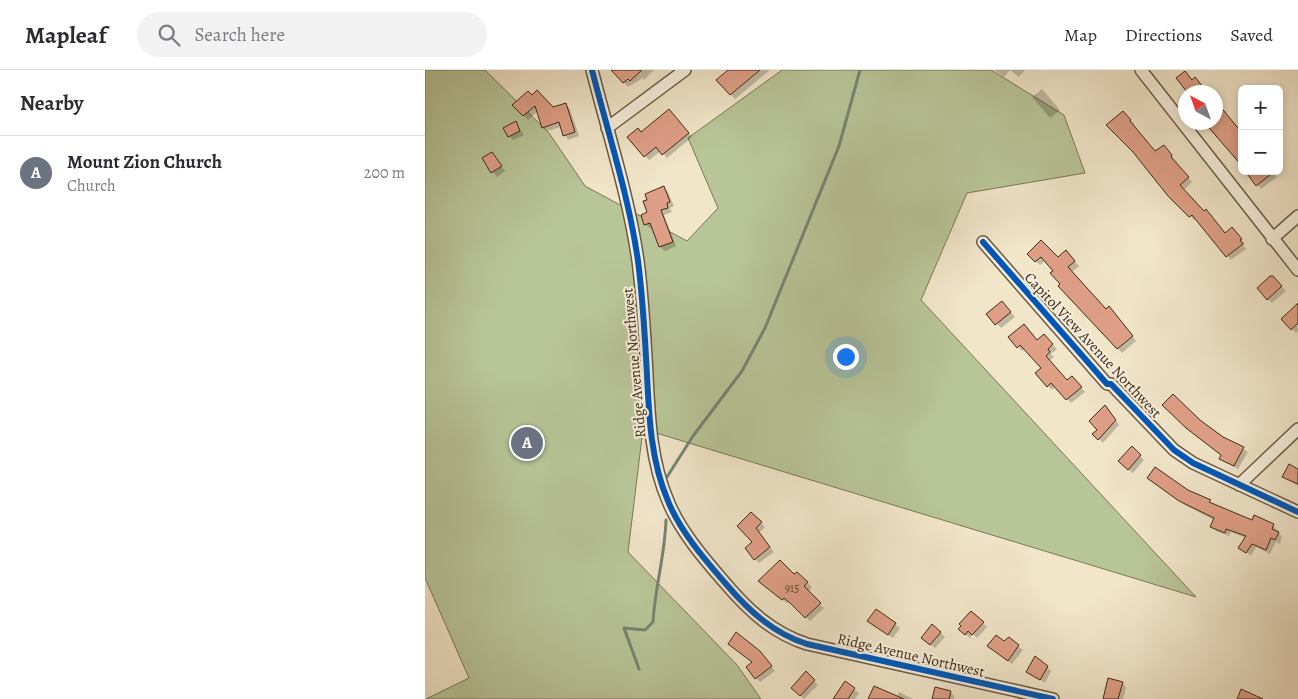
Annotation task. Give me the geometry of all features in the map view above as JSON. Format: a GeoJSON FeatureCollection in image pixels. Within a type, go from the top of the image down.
{"type":"FeatureCollection","features":[{"type":"Feature","properties":{"kind":"street","name":"Ridge Avenue Northwest"},"geometry":{"type":"LineString","coordinates":[[592,70],[637,260],[644,314],[650,428],[660,479],[676,518],[715,572],[742,603],[775,630],[789,638],[807,644],[1053,699]]}},
{"type":"Feature","properties":{"kind":"street"},"geometry":{"type":"LineString","coordinates":[[607,128],[685,70]]}},
{"type":"Feature","properties":{"kind":"street"},"geometry":{"type":"LineString","coordinates":[[1141,70],[1298,270]]}},
{"type":"Feature","properties":{"kind":"street"},"geometry":{"type":"LineString","coordinates":[[1272,239],[1298,216]]}},
{"type":"Feature","properties":{"kind":"street","name":"Capitol View Avenue Northwest"},"geometry":{"type":"LineString","coordinates":[[983,242],[1107,384],[1111,384],[1174,450],[1193,462],[1298,512]]}},
{"type":"Feature","properties":{"kind":"street"},"geometry":{"type":"LineString","coordinates":[[1239,484],[1298,429]]}},
{"type":"Feature","properties":{"kind":"green space"},"geometry":{"type":"Polygon","coordinates":[[[425,70],[485,70],[549,133],[585,186],[687,241],[718,208],[688,138],[782,70],[991,70],[1064,115],[1085,173],[967,193],[921,300],[1196,597],[643,429],[628,552],[737,665],[761,699],[426,699],[469,678],[425,578],[425,70]]]}},
{"type":"Feature","properties":{"kind":"building"},"geometry":{"type":"Polygon","coordinates":[[[611,70],[642,70],[630,81],[628,79],[623,83],[611,70]]]}},
{"type":"Feature","properties":{"kind":"building"},"geometry":{"type":"Polygon","coordinates":[[[728,70],[760,70],[730,95],[716,80],[728,70]]]}},
{"type":"Feature","properties":{"kind":"building"},"geometry":{"type":"Polygon","coordinates":[[[1185,71],[1192,80],[1195,77],[1201,85],[1182,85],[1176,78],[1185,71]]]}},
{"type":"Feature","properties":{"kind":"building"},"geometry":{"type":"Polygon","coordinates":[[[537,90],[553,107],[566,103],[575,132],[563,136],[559,122],[542,128],[535,106],[523,116],[512,105],[528,91],[532,95],[537,90]]]}},
{"type":"Feature","properties":{"kind":"building"},"geometry":{"type":"Polygon","coordinates":[[[669,109],[689,133],[662,155],[656,147],[644,157],[627,137],[638,128],[641,132],[669,109]]]}},
{"type":"Feature","properties":{"kind":"building"},"geometry":{"type":"Polygon","coordinates":[[[1223,110],[1238,128],[1238,161],[1211,130],[1223,130],[1223,110]]]}},
{"type":"Feature","properties":{"kind":"building"},"geometry":{"type":"Polygon","coordinates":[[[1123,111],[1155,151],[1164,145],[1172,155],[1171,157],[1189,177],[1180,185],[1204,211],[1206,209],[1225,233],[1232,227],[1242,239],[1240,240],[1243,244],[1226,257],[1192,215],[1189,217],[1168,196],[1133,152],[1106,125],[1123,111]]]}},
{"type":"Feature","properties":{"kind":"building"},"geometry":{"type":"Polygon","coordinates":[[[516,121],[520,131],[508,137],[503,128],[516,121]]]}},
{"type":"Feature","properties":{"kind":"building"},"geometry":{"type":"Polygon","coordinates":[[[492,152],[502,166],[491,173],[482,158],[492,152]]]}},
{"type":"Feature","properties":{"kind":"building"},"geometry":{"type":"Polygon","coordinates":[[[1248,175],[1270,175],[1256,186],[1248,175]]]}},
{"type":"Feature","properties":{"kind":"building"},"geometry":{"type":"Polygon","coordinates":[[[664,186],[670,202],[667,203],[668,208],[661,210],[673,242],[659,247],[650,223],[644,225],[641,215],[647,212],[643,201],[647,200],[645,194],[664,186]]]}},
{"type":"Feature","properties":{"kind":"building"},"geometry":{"type":"Polygon","coordinates":[[[1041,240],[1058,257],[1066,250],[1075,261],[1068,267],[1106,309],[1109,306],[1133,336],[1117,349],[1058,286],[1060,284],[1050,273],[1053,271],[1041,257],[1035,262],[1027,254],[1041,240]]]}},
{"type":"Feature","properties":{"kind":"building"},"geometry":{"type":"Polygon","coordinates":[[[1270,276],[1273,276],[1282,286],[1267,300],[1257,288],[1270,276]]]}},
{"type":"Feature","properties":{"kind":"building"},"geometry":{"type":"Polygon","coordinates":[[[1002,301],[1011,312],[995,325],[986,314],[1002,301]]]}},
{"type":"Feature","properties":{"kind":"building"},"geometry":{"type":"Polygon","coordinates":[[[1298,303],[1298,323],[1291,330],[1281,319],[1298,303]]]}},
{"type":"Feature","properties":{"kind":"building"},"geometry":{"type":"Polygon","coordinates":[[[1024,324],[1037,340],[1044,334],[1053,344],[1048,349],[1050,352],[1046,356],[1067,380],[1072,376],[1082,387],[1066,400],[1051,383],[1047,387],[1035,373],[1041,368],[1020,345],[1017,348],[1008,337],[1024,324]]]}},
{"type":"Feature","properties":{"kind":"building"},"geometry":{"type":"Polygon","coordinates":[[[1173,394],[1200,420],[1223,437],[1244,447],[1234,466],[1219,459],[1221,455],[1186,428],[1162,405],[1173,394]]]}},
{"type":"Feature","properties":{"kind":"building"},"geometry":{"type":"Polygon","coordinates":[[[1105,405],[1116,420],[1098,440],[1092,434],[1097,430],[1089,421],[1105,405]]]}},
{"type":"Feature","properties":{"kind":"building"},"geometry":{"type":"Polygon","coordinates":[[[1132,446],[1141,455],[1128,470],[1118,461],[1132,446]]]}},
{"type":"Feature","properties":{"kind":"building"},"geometry":{"type":"Polygon","coordinates":[[[1289,464],[1298,469],[1298,484],[1282,477],[1289,464]]]}},
{"type":"Feature","properties":{"kind":"building"},"geometry":{"type":"Polygon","coordinates":[[[1155,467],[1188,490],[1211,500],[1209,502],[1252,520],[1254,515],[1274,524],[1272,529],[1279,532],[1275,540],[1271,538],[1266,550],[1252,544],[1246,553],[1238,548],[1246,536],[1226,529],[1225,533],[1210,527],[1214,518],[1179,501],[1147,478],[1155,467]]]}},
{"type":"Feature","properties":{"kind":"building"},"geometry":{"type":"Polygon","coordinates":[[[751,512],[762,522],[756,528],[770,547],[754,560],[745,548],[752,542],[737,526],[751,512]]]}},
{"type":"Feature","properties":{"kind":"building"},"geometry":{"type":"Polygon","coordinates":[[[780,560],[794,574],[797,572],[808,582],[804,586],[821,603],[805,618],[784,598],[782,600],[758,581],[780,560]]]}},
{"type":"Feature","properties":{"kind":"building"},"geometry":{"type":"Polygon","coordinates":[[[876,609],[896,623],[888,635],[867,621],[876,609]]]}},
{"type":"Feature","properties":{"kind":"building"},"geometry":{"type":"Polygon","coordinates":[[[971,611],[984,622],[972,635],[968,631],[965,635],[958,629],[961,626],[959,624],[971,611]]]}},
{"type":"Feature","properties":{"kind":"building"},"geometry":{"type":"Polygon","coordinates":[[[932,624],[941,632],[930,645],[921,638],[932,624]]]}},
{"type":"Feature","properties":{"kind":"building"},"geometry":{"type":"Polygon","coordinates":[[[736,632],[760,651],[772,666],[755,679],[746,667],[752,662],[728,644],[736,632]]]}},
{"type":"Feature","properties":{"kind":"building"},"geometry":{"type":"Polygon","coordinates":[[[996,635],[1004,641],[1009,637],[1019,645],[1008,661],[987,646],[996,635]]]}},
{"type":"Feature","properties":{"kind":"building"},"geometry":{"type":"Polygon","coordinates":[[[1035,656],[1048,666],[1040,680],[1026,672],[1035,656]]]}},
{"type":"Feature","properties":{"kind":"building"},"geometry":{"type":"Polygon","coordinates":[[[806,671],[815,680],[800,696],[791,688],[806,671]]]}},
{"type":"Feature","properties":{"kind":"building"},"geometry":{"type":"Polygon","coordinates":[[[1108,678],[1123,682],[1118,699],[1103,699],[1108,678]]]}},
{"type":"Feature","properties":{"kind":"building"},"geometry":{"type":"Polygon","coordinates":[[[845,681],[855,688],[848,699],[833,699],[845,681]]]}},
{"type":"Feature","properties":{"kind":"building"},"geometry":{"type":"Polygon","coordinates":[[[874,686],[904,699],[868,699],[874,686]]]}},
{"type":"Feature","properties":{"kind":"building"},"geometry":{"type":"Polygon","coordinates":[[[935,687],[951,691],[949,699],[932,699],[935,687]]]}},
{"type":"Feature","properties":{"kind":"building"},"geometry":{"type":"Polygon","coordinates":[[[1241,689],[1263,699],[1237,699],[1241,689]]]}},
{"type":"Feature","properties":{"kind":"waterway"},"geometry":{"type":"LineString","coordinates":[[667,477],[693,436],[742,371],[765,328],[839,146],[860,70]]}},
{"type":"Feature","properties":{"kind":"waterway"},"geometry":{"type":"LineString","coordinates":[[639,669],[624,628],[645,630],[653,622],[666,520]]}},
{"type":"Feature","properties":{"kind":"cycle path"},"geometry":{"type":"LineString","coordinates":[[592,70],[624,189],[638,261],[654,455],[668,501],[679,523],[694,545],[735,594],[762,620],[783,634],[807,644],[1053,699]]}},
{"type":"Feature","properties":{"kind":"cycle path"},"geometry":{"type":"LineString","coordinates":[[983,242],[1107,384],[1111,384],[1174,450],[1193,463],[1298,512]]}},
{"type":"Feature","properties":{"kind":"place","name":"Mount Zion Church"},"geometry":{"type":"Point","coordinates":[527,443]}}]}
